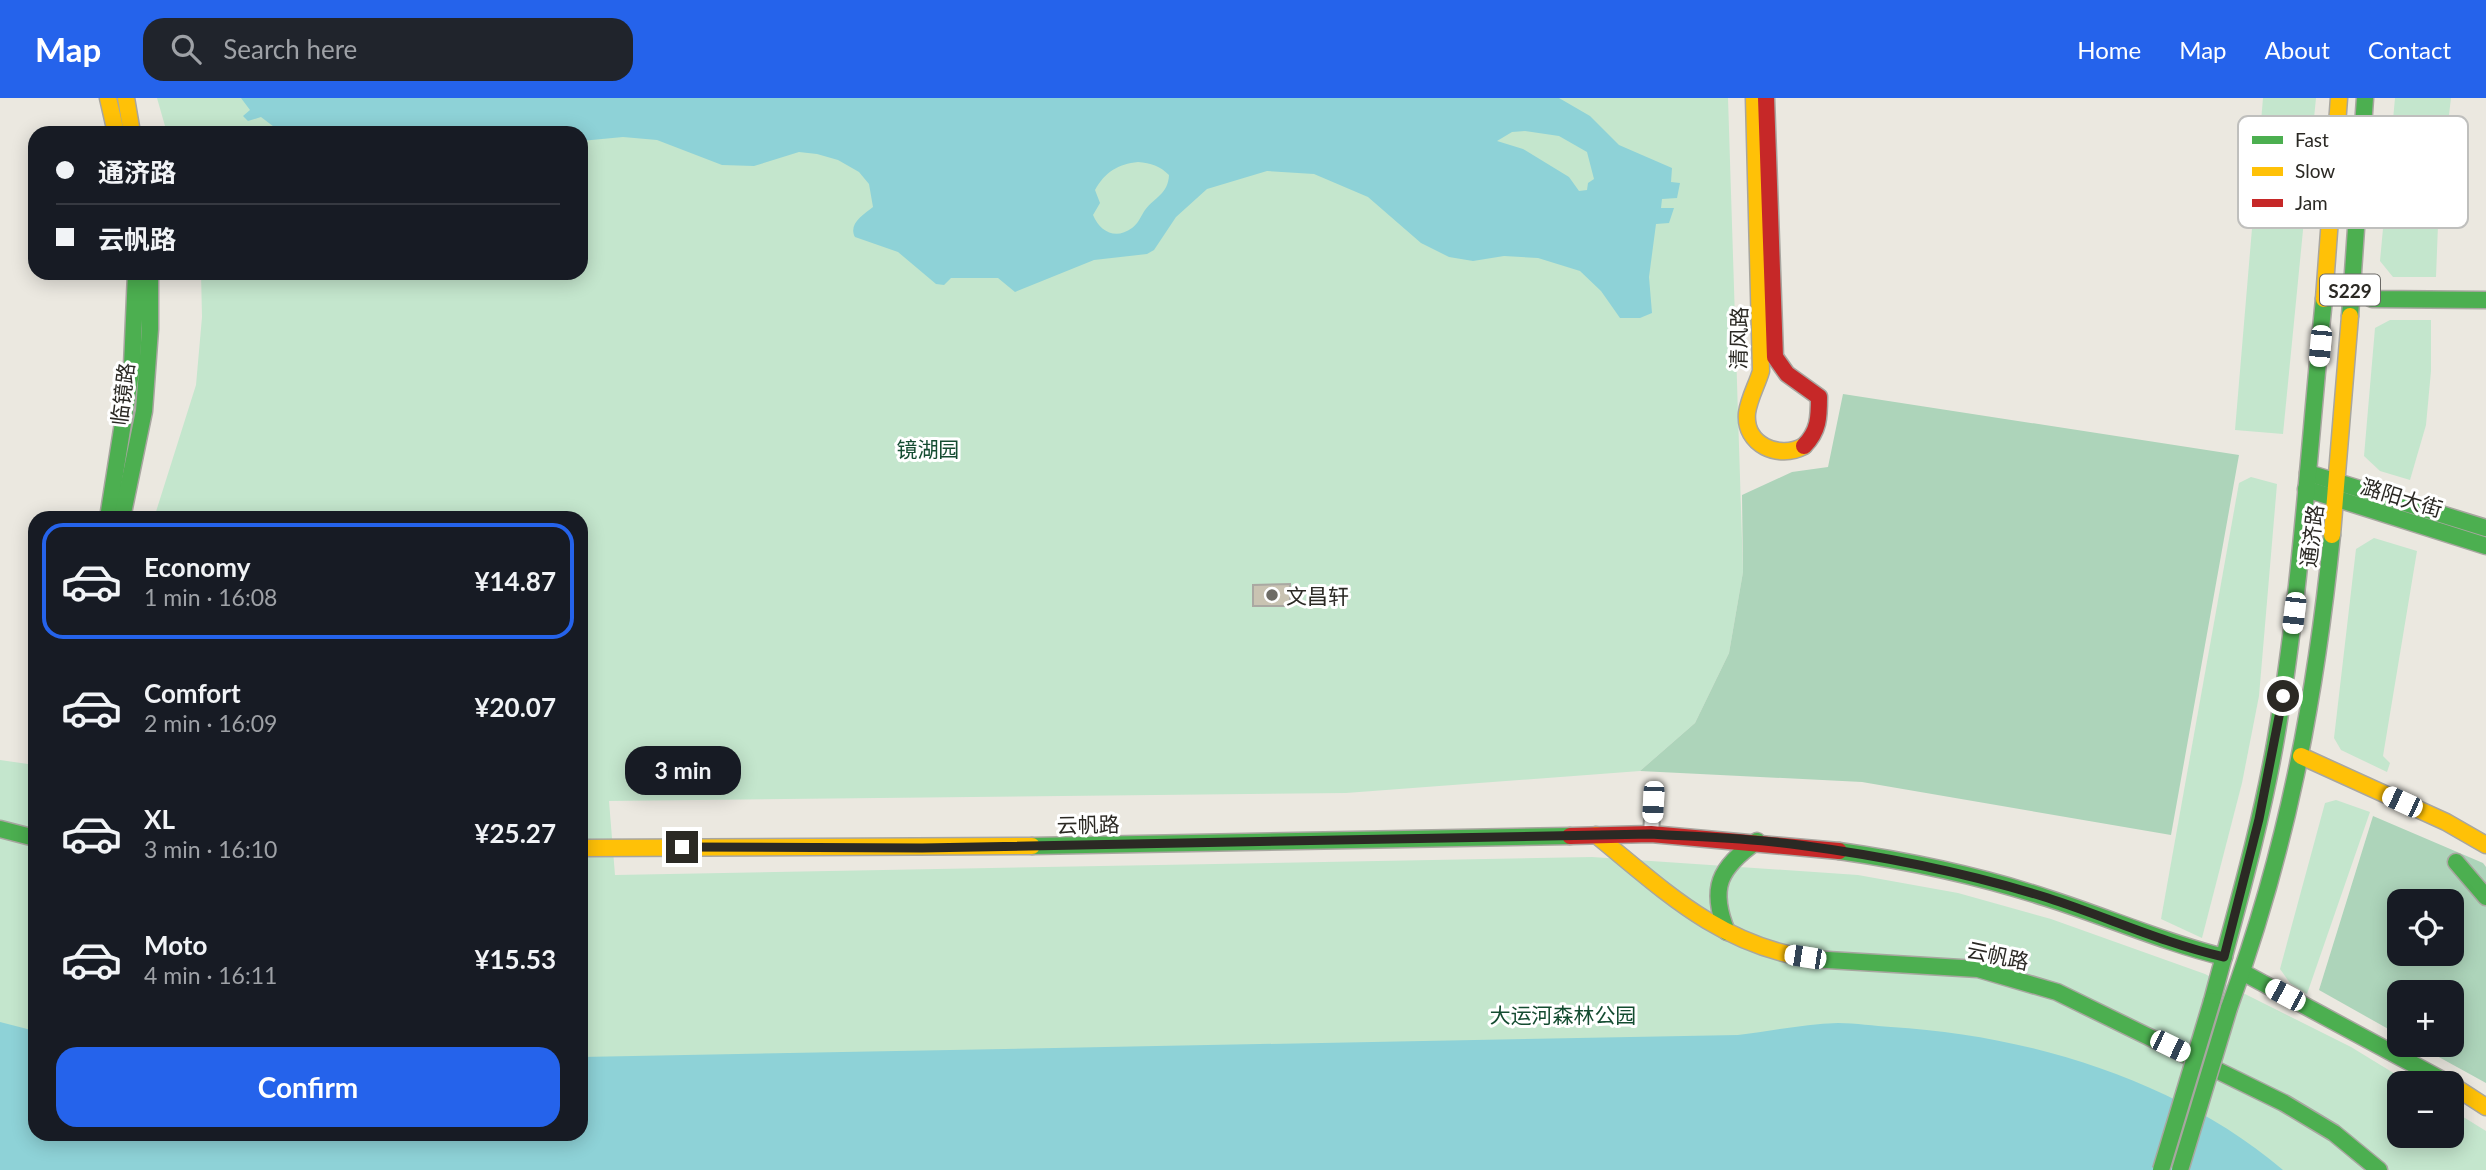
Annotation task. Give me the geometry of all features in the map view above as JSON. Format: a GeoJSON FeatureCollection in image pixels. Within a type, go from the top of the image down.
{"type":"FeatureCollection","features":[{"type":"Feature","properties":{"kind":"street"},"geometry":{"type":"LineString","coordinates":[[108,98],[114,126]]}},
{"type":"Feature","properties":{"kind":"street"},"geometry":{"type":"LineString","coordinates":[[126,98],[131,126]]}},
{"type":"Feature","properties":{"kind":"street","name":"清风路"},"geometry":{"type":"LineString","coordinates":[[1754,98],[1761,371],[1748,406],[1747,421],[1753,435],[1764,448],[1784,453],[1804,449],[1817,435],[1822,416],[1819,397],[1787,374],[1776,357],[1766,98]]}},
{"type":"Feature","properties":{"kind":"street","name":"通济路"},"geometry":{"type":"LineString","coordinates":[[2337,116],[2339,98]]}},
{"type":"Feature","properties":{"kind":"street","name":"通济路"},"geometry":{"type":"LineString","coordinates":[[2364,116],[2365,98]]}},
{"type":"Feature","properties":{"kind":"street","name":"通济路"},"geometry":{"type":"LineString","coordinates":[[2161,1170],[2224,957],[2276,739],[2296,594],[2328,228]]}},
{"type":"Feature","properties":{"kind":"street","name":"通济路"},"geometry":{"type":"LineString","coordinates":[[2180,1170],[2229,1008],[2244,973],[2266,904],[2301,756],[2338,482],[2355,228]]}},
{"type":"Feature","properties":{"kind":"street","name":"临镜路"},"geometry":{"type":"LineString","coordinates":[[109,511],[125,430],[133,369],[136,280]]}},
{"type":"Feature","properties":{"kind":"street","name":"临镜路"},"geometry":{"type":"LineString","coordinates":[[123,511],[144,411],[150,329],[150,280]]}},
{"type":"Feature","properties":{"kind":"street"},"geometry":{"type":"LineString","coordinates":[[2350,285],[2372,299],[2486,300]]}},
{"type":"Feature","properties":{"kind":"street","name":"潞阳大街"},"geometry":{"type":"LineString","coordinates":[[2307,481],[2338,482],[2486,528]]}},
{"type":"Feature","properties":{"kind":"street","name":"潞阳大街"},"geometry":{"type":"LineString","coordinates":[[2307,481],[2336,499],[2486,546]]}},
{"type":"Feature","properties":{"kind":"street"},"geometry":{"type":"LineString","coordinates":[[2301,756],[2446,822],[2486,845]]}},
{"type":"Feature","properties":{"kind":"street"},"geometry":{"type":"LineString","coordinates":[[1651,834],[1653,802]]}},
{"type":"Feature","properties":{"kind":"street"},"geometry":{"type":"LineString","coordinates":[[0,829],[28,836]]}},
{"type":"Feature","properties":{"kind":"street","name":"云帆路"},"geometry":{"type":"LineString","coordinates":[[588,848],[922,848],[1651,834],[1757,841],[1798,844],[1948,871],[2048,898],[2190,950],[2224,957]]}},
{"type":"Feature","properties":{"kind":"street","name":"云帆路"},"geometry":{"type":"LineString","coordinates":[[1596,835],[1691,911],[1762,948],[1821,960],[1919,964],[1979,970],[2020,980],[2082,1002],[2313,1120],[2362,1154],[2379,1170]]}},
{"type":"Feature","properties":{"kind":"street"},"geometry":{"type":"LineString","coordinates":[[1727,932],[1717,905],[1719,882],[1741,851],[1757,841]]}},
{"type":"Feature","properties":{"kind":"street"},"geometry":{"type":"LineString","coordinates":[[706,864],[708,847]]}},
{"type":"Feature","properties":{"kind":"street"},"geometry":{"type":"LineString","coordinates":[[2456,862],[2486,897]]}},
{"type":"Feature","properties":{"kind":"street"},"geometry":{"type":"LineString","coordinates":[[2244,973],[2426,1071]]}},
{"type":"Feature","properties":{"kind":"street"},"geometry":{"type":"LineString","coordinates":[[2464,1093],[2486,1107]]}},
{"type":"Feature","properties":{"kind":"green space","name":"镜湖园"},"geometry":{"type":"Polygon","coordinates":[[[157,98],[1728,98],[1743,572],[1729,653],[1695,723],[1640,771],[1346,793],[609,801],[615,875],[1592,857],[1858,875],[1958,893],[2051,919],[2205,974],[2351,1047],[2390,1071],[2387,1071],[2387,1148],[2464,1148],[2464,1117],[2486,1131],[2486,1170],[0,1170],[0,760],[28,764],[28,1141],[588,1141],[588,511],[156,511],[196,385],[202,317],[201,280],[588,280],[588,126],[165,126],[157,98]]]}},
{"type":"Feature","properties":{"kind":"green space"},"geometry":{"type":"Polygon","coordinates":[[[2263,98],[2316,98],[2314,116],[2261,116],[2263,98]]]}},
{"type":"Feature","properties":{"kind":"green space"},"geometry":{"type":"Polygon","coordinates":[[[2395,98],[2451,98],[2449,116],[2393,116],[2395,98]]]}},
{"type":"Feature","properties":{"kind":"green space"},"geometry":{"type":"Polygon","coordinates":[[[2252,228],[2303,228],[2283,434],[2235,430],[2252,228]]]}},
{"type":"Feature","properties":{"kind":"green space"},"geometry":{"type":"Polygon","coordinates":[[[2383,228],[2438,228],[2436,277],[2393,277],[2380,261],[2383,228]]]}},
{"type":"Feature","properties":{"kind":"green space"},"geometry":{"type":"Polygon","coordinates":[[[2390,320],[2431,320],[2431,371],[2426,425],[2410,480],[2380,471],[2364,456],[2375,328],[2390,320]]]}},
{"type":"Feature","properties":{"kind":"green space"},"geometry":{"type":"Polygon","coordinates":[[[1843,394],[2239,455],[2171,835],[1862,782],[1640,771],[1695,723],[1729,653],[1743,572],[1742,495],[1792,472],[1828,467],[1843,394]]]}},
{"type":"Feature","properties":{"kind":"green space"},"geometry":{"type":"Polygon","coordinates":[[[2251,477],[2277,484],[2259,696],[2242,783],[2202,938],[2161,919],[2239,483],[2251,477]]]}},
{"type":"Feature","properties":{"kind":"green space"},"geometry":{"type":"Polygon","coordinates":[[[2374,538],[2417,551],[2383,756],[2390,763],[2387,772],[2341,750],[2334,738],[2356,549],[2374,538]]]}},
{"type":"Feature","properties":{"kind":"green space"},"geometry":{"type":"Polygon","coordinates":[[[2336,800],[2370,812],[2307,994],[2290,983],[2280,969],[2325,803],[2336,800]]]}},
{"type":"Feature","properties":{"kind":"green space"},"geometry":{"type":"Polygon","coordinates":[[[2373,816],[2483,863],[2486,867],[2486,1083],[2439,1057],[2464,1057],[2464,980],[2387,980],[2387,1028],[2319,990],[2373,816]]]}},
{"type":"Feature","properties":{"kind":"water"},"geometry":{"type":"Polygon","coordinates":[[[241,98],[1559,98],[1590,116],[1619,145],[1672,168],[1671,182],[1680,183],[1677,198],[1662,199],[1661,208],[1674,208],[1669,223],[1656,224],[1649,277],[1652,313],[1640,318],[1620,318],[1601,291],[1580,271],[1538,258],[1504,256],[1473,261],[1449,257],[1421,243],[1368,197],[1314,174],[1267,171],[1207,189],[1176,217],[1154,250],[1147,254],[1094,260],[1015,292],[998,278],[951,278],[944,285],[936,284],[898,252],[855,237],[855,224],[873,207],[869,184],[859,172],[838,160],[817,154],[799,152],[754,166],[722,165],[657,140],[623,137],[588,140],[588,126],[273,126],[261,117],[248,121],[243,116],[250,110],[241,98]],[[1512,132],[1497,141],[1523,149],[1569,177],[1579,191],[1587,190],[1588,183],[1594,179],[1587,152],[1559,136],[1512,132]],[[1138,162],[1113,170],[1095,190],[1100,203],[1093,215],[1104,230],[1114,234],[1126,232],[1138,222],[1166,187],[1169,175],[1147,163],[1138,162]]]}},
{"type":"Feature","properties":{"kind":"water"},"geometry":{"type":"Polygon","coordinates":[[[0,1022],[28,1029],[28,1141],[588,1141],[588,1057],[1738,1035],[1851,1023],[1995,1040],[2099,1068],[2149,1087],[2196,1111],[2241,1138],[2283,1170],[0,1170],[0,1022]]]}},
{"type":"Feature","properties":{"kind":"building","name":"文昌轩"},"geometry":{"type":"Polygon","coordinates":[[[1290,584],[1290,606],[1253,606],[1253,585],[1290,584]]]}},
{"type":"Feature","properties":{"kind":"traffic: fast"},"geometry":{"type":"LineString","coordinates":[[2364,116],[2365,98]]}},
{"type":"Feature","properties":{"kind":"traffic: fast"},"geometry":{"type":"LineString","coordinates":[[2350,316],[2356,228]]}},
{"type":"Feature","properties":{"kind":"traffic: fast"},"geometry":{"type":"LineString","coordinates":[[109,511],[132,366],[136,280]]}},
{"type":"Feature","properties":{"kind":"traffic: fast"},"geometry":{"type":"LineString","coordinates":[[123,511],[144,411],[150,329],[150,280]]}},
{"type":"Feature","properties":{"kind":"traffic: fast"},"geometry":{"type":"LineString","coordinates":[[2350,285],[2372,299],[2486,300]]}},
{"type":"Feature","properties":{"kind":"traffic: fast"},"geometry":{"type":"LineString","coordinates":[[2212,1001],[2255,837],[2270,771],[2285,683],[2324,299]]}},
{"type":"Feature","properties":{"kind":"traffic: fast"},"geometry":{"type":"LineString","coordinates":[[2308,473],[2486,528]]}},
{"type":"Feature","properties":{"kind":"traffic: fast"},"geometry":{"type":"LineString","coordinates":[[2306,489],[2486,546]]}},
{"type":"Feature","properties":{"kind":"traffic: fast"},"geometry":{"type":"LineString","coordinates":[[2229,1008],[2267,890],[2296,775],[2317,657],[2332,535]]}},
{"type":"Feature","properties":{"kind":"traffic: fast"},"geometry":{"type":"LineString","coordinates":[[0,829],[28,836]]}},
{"type":"Feature","properties":{"kind":"traffic: fast"},"geometry":{"type":"LineString","coordinates":[[1032,846],[1570,836]]}},
{"type":"Feature","properties":{"kind":"traffic: fast"},"geometry":{"type":"LineString","coordinates":[[1727,932],[1719,903],[1721,880],[1734,860],[1757,841]]}},
{"type":"Feature","properties":{"kind":"traffic: fast"},"geometry":{"type":"LineString","coordinates":[[1839,851],[1918,864],[2022,890],[2224,957]]}},
{"type":"Feature","properties":{"kind":"traffic: fast"},"geometry":{"type":"LineString","coordinates":[[2456,862],[2486,897]]}},
{"type":"Feature","properties":{"kind":"traffic: fast"},"geometry":{"type":"LineString","coordinates":[[1811,959],[1978,969],[2057,992],[2284,1103],[2334,1133],[2379,1170]]}},
{"type":"Feature","properties":{"kind":"traffic: fast"},"geometry":{"type":"LineString","coordinates":[[2244,973],[2426,1071]]}},
{"type":"Feature","properties":{"kind":"traffic: fast"},"geometry":{"type":"LineString","coordinates":[[2161,1170],[2212,1001]]}},
{"type":"Feature","properties":{"kind":"traffic: fast"},"geometry":{"type":"LineString","coordinates":[[2180,1170],[2229,1008]]}},
{"type":"Feature","properties":{"kind":"traffic: slow"},"geometry":{"type":"LineString","coordinates":[[108,98],[114,126]]}},
{"type":"Feature","properties":{"kind":"traffic: slow"},"geometry":{"type":"LineString","coordinates":[[126,98],[131,126]]}},
{"type":"Feature","properties":{"kind":"traffic: slow"},"geometry":{"type":"LineString","coordinates":[[1754,98],[1761,371],[1748,407],[1748,424],[1751,434],[1765,447],[1784,451],[1804,446]]}},
{"type":"Feature","properties":{"kind":"traffic: slow"},"geometry":{"type":"LineString","coordinates":[[2338,116],[2339,98]]}},
{"type":"Feature","properties":{"kind":"traffic: slow"},"geometry":{"type":"LineString","coordinates":[[2324,299],[2329,228]]}},
{"type":"Feature","properties":{"kind":"traffic: slow"},"geometry":{"type":"LineString","coordinates":[[2332,535],[2350,316]]}},
{"type":"Feature","properties":{"kind":"traffic: slow"},"geometry":{"type":"LineString","coordinates":[[2301,756],[2446,822],[2486,845]]}},
{"type":"Feature","properties":{"kind":"traffic: slow"},"geometry":{"type":"LineString","coordinates":[[1596,835],[1670,895],[1721,928],[1778,952],[1811,959]]}},
{"type":"Feature","properties":{"kind":"traffic: slow"},"geometry":{"type":"LineString","coordinates":[[588,848],[1032,846]]}},
{"type":"Feature","properties":{"kind":"traffic: slow"},"geometry":{"type":"LineString","coordinates":[[2464,1093],[2486,1107]]}},
{"type":"Feature","properties":{"kind":"traffic: jam"},"geometry":{"type":"LineString","coordinates":[[1766,98],[1775,357],[1787,374],[1819,397],[1817,423],[1813,435],[1804,446]]}},
{"type":"Feature","properties":{"kind":"traffic: jam"},"geometry":{"type":"LineString","coordinates":[[1570,836],[1651,834],[1839,851]]}},
{"type":"Feature","properties":{"kind":"place","name":"文昌轩"},"geometry":{"type":"Point","coordinates":[1272,595]}},
{"type":"Feature","properties":{"kind":"route"},"geometry":{"type":"LineString","coordinates":[[682,847],[922,848],[1651,834],[1757,841],[1798,844],[1948,871],[2048,898],[2190,950],[2224,957],[2259,819],[2283,696]]}},
{"type":"Feature","properties":{"kind":"park label","name":"大运河森林公园"},"geometry":{"type":"Point","coordinates":[1563,1014]}}]}
